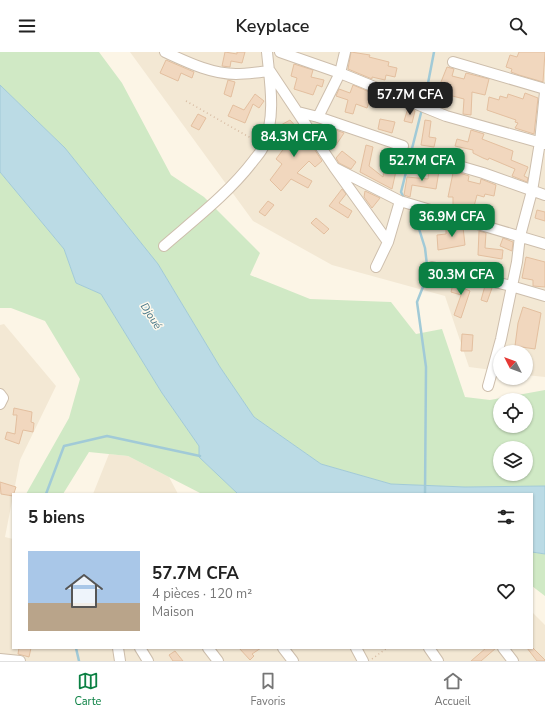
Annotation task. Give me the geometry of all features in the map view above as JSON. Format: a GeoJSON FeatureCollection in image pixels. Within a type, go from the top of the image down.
{"type":"FeatureCollection","features":[{"type":"Feature","properties":{"kind":"street"},"geometry":{"type":"LineString","coordinates":[[165,52],[200,68],[218,72],[235,74],[270,71]]}},
{"type":"Feature","properties":{"kind":"street"},"geometry":{"type":"LineString","coordinates":[[164,246],[240,179],[264,146],[270,125],[270,71],[267,52]]}},
{"type":"Feature","properties":{"kind":"street"},"geometry":{"type":"LineString","coordinates":[[280,52],[340,72],[446,116],[543,143]]}},
{"type":"Feature","properties":{"kind":"street"},"geometry":{"type":"LineString","coordinates":[[318,117],[340,72],[345,52]]}},
{"type":"Feature","properties":{"kind":"street"},"geometry":{"type":"LineString","coordinates":[[453,62],[545,89]]}},
{"type":"Feature","properties":{"kind":"street"},"geometry":{"type":"LineString","coordinates":[[270,71],[334,167],[388,242]]}},
{"type":"Feature","properties":{"kind":"street"},"geometry":{"type":"LineString","coordinates":[[488,386],[501,339],[520,236],[543,143],[545,92]]}},
{"type":"Feature","properties":{"kind":"street"},"geometry":{"type":"LineString","coordinates":[[298,112],[318,117],[403,146]]}},
{"type":"Feature","properties":{"kind":"street"},"geometry":{"type":"LineString","coordinates":[[442,161],[545,195]]}},
{"type":"Feature","properties":{"kind":"street"},"geometry":{"type":"LineString","coordinates":[[334,167],[400,201],[545,244]]}},
{"type":"Feature","properties":{"kind":"street"},"geometry":{"type":"LineString","coordinates":[[376,267],[388,242],[400,201]]}},
{"type":"Feature","properties":{"kind":"street"},"geometry":{"type":"LineString","coordinates":[[432,267],[511,286],[545,296]]}},
{"type":"Feature","properties":{"kind":"street"},"geometry":{"type":"LineString","coordinates":[[0,394],[3,398],[0,404]]}},
{"type":"Feature","properties":{"kind":"street"},"geometry":{"type":"LineString","coordinates":[[118,649],[120,661]]}},
{"type":"Feature","properties":{"kind":"street"},"geometry":{"type":"LineString","coordinates":[[141,649],[148,661]]}},
{"type":"Feature","properties":{"kind":"street"},"geometry":{"type":"LineString","coordinates":[[209,649],[218,661]]}},
{"type":"Feature","properties":{"kind":"street"},"geometry":{"type":"LineString","coordinates":[[284,649],[293,661]]}},
{"type":"Feature","properties":{"kind":"street"},"geometry":{"type":"LineString","coordinates":[[357,649],[363,661]]}},
{"type":"Feature","properties":{"kind":"street"},"geometry":{"type":"LineString","coordinates":[[430,649],[438,661]]}},
{"type":"Feature","properties":{"kind":"street"},"geometry":{"type":"LineString","coordinates":[[504,649],[513,661]]}},
{"type":"Feature","properties":{"kind":"street"},"geometry":{"type":"LineString","coordinates":[[0,659],[20,661]]}},
{"type":"Feature","properties":{"kind":"path"},"geometry":{"type":"LineString","coordinates":[[186,101],[264,146]]}},
{"type":"Feature","properties":{"kind":"path"},"geometry":{"type":"LineString","coordinates":[[369,661],[386,649]]}},
{"type":"Feature","properties":{"kind":"shaded area"},"geometry":{"type":"Polygon","coordinates":[[[130,52],[545,52],[545,377],[533,376],[533,345],[493,345],[493,370],[469,367],[445,296],[332,265],[253,221],[130,52]]]}},
{"type":"Feature","properties":{"kind":"shaded area"},"geometry":{"type":"Polygon","coordinates":[[[4,324],[56,386],[20,460],[14,493],[12,493],[12,501],[5,537],[12,539],[12,649],[533,649],[533,613],[545,625],[545,661],[0,661],[0,325],[4,324]]]}},
{"type":"Feature","properties":{"kind":"shaded area"},"geometry":{"type":"Polygon","coordinates":[[[109,454],[128,456],[169,477],[177,493],[93,493],[109,454]]]}},
{"type":"Feature","properties":{"kind":"green space"},"geometry":{"type":"Polygon","coordinates":[[[0,52],[99,52],[122,83],[171,175],[204,197],[260,253],[250,275],[310,299],[391,302],[416,334],[442,329],[465,397],[493,399],[493,433],[533,433],[533,393],[528,393],[545,390],[545,486],[465,487],[391,484],[321,464],[254,417],[220,367],[158,264],[65,148],[0,85],[0,52]]]}},
{"type":"Feature","properties":{"kind":"green space"},"geometry":{"type":"Polygon","coordinates":[[[0,172],[64,249],[76,283],[101,294],[162,393],[199,446],[199,457],[237,493],[200,493],[128,456],[89,452],[64,493],[27,493],[69,418],[80,379],[45,321],[11,308],[0,308],[0,172]]]}},
{"type":"Feature","properties":{"kind":"green space"},"geometry":{"type":"Polygon","coordinates":[[[533,552],[545,554],[545,596],[533,587],[533,552]]]}},
{"type":"Feature","properties":{"kind":"water","name":"Djoué"},"geometry":{"type":"Polygon","coordinates":[[[0,85],[65,148],[158,264],[220,367],[254,417],[321,464],[391,484],[465,487],[545,486],[545,554],[533,552],[533,493],[237,493],[199,457],[199,446],[162,393],[101,294],[76,283],[64,249],[0,172],[0,85]]]}},
{"type":"Feature","properties":{"kind":"building"},"geometry":{"type":"Polygon","coordinates":[[[225,52],[237,54],[237,52],[245,52],[242,63],[231,61],[230,67],[222,66],[225,52]]]}},
{"type":"Feature","properties":{"kind":"building"},"geometry":{"type":"Polygon","coordinates":[[[351,52],[370,55],[369,57],[389,62],[388,66],[397,68],[395,77],[386,75],[385,80],[372,77],[372,79],[348,69],[351,52]]]}},
{"type":"Feature","properties":{"kind":"building"},"geometry":{"type":"Polygon","coordinates":[[[519,52],[545,52],[543,82],[511,72],[512,69],[506,67],[510,55],[517,57],[519,52]]]}},
{"type":"Feature","properties":{"kind":"building"},"geometry":{"type":"Polygon","coordinates":[[[166,60],[194,72],[192,78],[181,73],[178,81],[160,73],[166,60]]]}},
{"type":"Feature","properties":{"kind":"building"},"geometry":{"type":"Polygon","coordinates":[[[294,64],[313,70],[311,77],[324,80],[322,87],[317,85],[313,95],[294,89],[297,78],[291,76],[294,64]]]}},
{"type":"Feature","properties":{"kind":"building"},"geometry":{"type":"Polygon","coordinates":[[[447,67],[454,69],[452,76],[464,79],[466,73],[489,79],[485,95],[472,92],[471,115],[463,114],[464,99],[437,92],[447,67]]]}},
{"type":"Feature","properties":{"kind":"building"},"geometry":{"type":"Polygon","coordinates":[[[228,80],[235,82],[231,97],[224,94],[228,80]]]}},
{"type":"Feature","properties":{"kind":"building"},"geometry":{"type":"Polygon","coordinates":[[[353,85],[372,93],[367,108],[356,104],[353,114],[345,112],[348,100],[336,96],[339,89],[350,93],[353,85]]]}},
{"type":"Feature","properties":{"kind":"building"},"geometry":{"type":"Polygon","coordinates":[[[525,93],[538,98],[534,134],[515,128],[518,123],[515,122],[516,120],[487,110],[489,97],[499,100],[500,96],[507,98],[508,94],[523,99],[525,93]]]}},
{"type":"Feature","properties":{"kind":"building"},"geometry":{"type":"Polygon","coordinates":[[[255,94],[264,101],[259,108],[253,104],[245,123],[228,116],[233,105],[244,110],[255,94]]]}},
{"type":"Feature","properties":{"kind":"building"},"geometry":{"type":"Polygon","coordinates":[[[408,108],[415,111],[412,123],[404,121],[408,108]]]}},
{"type":"Feature","properties":{"kind":"building"},"geometry":{"type":"Polygon","coordinates":[[[198,114],[206,118],[199,130],[191,126],[198,114]]]}},
{"type":"Feature","properties":{"kind":"building"},"geometry":{"type":"Polygon","coordinates":[[[380,119],[395,122],[392,133],[378,129],[380,119]]]}},
{"type":"Feature","properties":{"kind":"building"},"geometry":{"type":"Polygon","coordinates":[[[290,120],[309,141],[322,161],[315,167],[309,161],[297,173],[312,181],[308,188],[291,179],[281,191],[270,180],[282,164],[276,159],[288,143],[283,141],[286,135],[281,125],[290,120]]]}},
{"type":"Feature","properties":{"kind":"building"},"geometry":{"type":"Polygon","coordinates":[[[425,120],[431,121],[429,137],[436,138],[434,147],[421,145],[425,120]]]}},
{"type":"Feature","properties":{"kind":"building"},"geometry":{"type":"Polygon","coordinates":[[[336,130],[344,133],[334,148],[327,144],[336,130]]]}},
{"type":"Feature","properties":{"kind":"building"},"geometry":{"type":"Polygon","coordinates":[[[471,130],[484,134],[482,139],[513,151],[511,160],[528,167],[524,176],[528,178],[527,182],[512,176],[515,169],[489,158],[488,160],[483,158],[473,153],[473,150],[455,146],[457,139],[468,142],[471,130]]]}},
{"type":"Feature","properties":{"kind":"building"},"geometry":{"type":"Polygon","coordinates":[[[366,145],[373,147],[369,166],[383,177],[386,154],[394,155],[392,170],[396,171],[392,189],[360,172],[366,145]]]}},
{"type":"Feature","properties":{"kind":"building"},"geometry":{"type":"Polygon","coordinates":[[[342,151],[356,162],[351,169],[339,163],[336,158],[342,151]]]}},
{"type":"Feature","properties":{"kind":"building"},"geometry":{"type":"Polygon","coordinates":[[[429,169],[439,171],[436,189],[412,185],[410,197],[404,195],[407,177],[428,179],[429,169]]]}},
{"type":"Feature","properties":{"kind":"building"},"geometry":{"type":"Polygon","coordinates":[[[450,170],[469,176],[468,181],[480,184],[481,179],[496,185],[494,196],[485,194],[484,197],[477,195],[473,210],[453,207],[453,197],[448,197],[453,173],[449,173],[450,170]]]}},
{"type":"Feature","properties":{"kind":"building"},"geometry":{"type":"Polygon","coordinates":[[[342,189],[346,194],[339,203],[352,211],[348,218],[329,206],[342,189]]]}},
{"type":"Feature","properties":{"kind":"building"},"geometry":{"type":"Polygon","coordinates":[[[365,191],[380,198],[372,208],[364,197],[365,191]]]}},
{"type":"Feature","properties":{"kind":"building"},"geometry":{"type":"Polygon","coordinates":[[[268,201],[274,205],[265,216],[259,212],[268,201]]]}},
{"type":"Feature","properties":{"kind":"building"},"geometry":{"type":"Polygon","coordinates":[[[537,210],[545,212],[545,221],[535,218],[537,210]]]}},
{"type":"Feature","properties":{"kind":"building"},"geometry":{"type":"Polygon","coordinates":[[[316,218],[329,229],[324,234],[311,223],[316,218]]]}},
{"type":"Feature","properties":{"kind":"building"},"geometry":{"type":"Polygon","coordinates":[[[456,224],[463,227],[465,245],[438,250],[437,235],[446,234],[446,226],[456,224]]]}},
{"type":"Feature","properties":{"kind":"building"},"geometry":{"type":"Polygon","coordinates":[[[479,231],[486,233],[485,248],[503,250],[502,259],[478,255],[479,231]]]}},
{"type":"Feature","properties":{"kind":"building"},"geometry":{"type":"Polygon","coordinates":[[[503,238],[513,242],[512,251],[500,246],[503,238]]]}},
{"type":"Feature","properties":{"kind":"building"},"geometry":{"type":"Polygon","coordinates":[[[526,257],[545,262],[545,287],[533,286],[533,280],[522,278],[526,257]]]}},
{"type":"Feature","properties":{"kind":"building"},"geometry":{"type":"Polygon","coordinates":[[[454,280],[467,282],[465,289],[470,291],[461,318],[454,315],[461,295],[451,292],[454,280]]]}},
{"type":"Feature","properties":{"kind":"building"},"geometry":{"type":"Polygon","coordinates":[[[485,286],[492,288],[487,302],[481,300],[485,286]]]}},
{"type":"Feature","properties":{"kind":"building"},"geometry":{"type":"Polygon","coordinates":[[[523,307],[541,313],[535,349],[533,349],[533,345],[515,345],[518,323],[523,307]]]}},
{"type":"Feature","properties":{"kind":"building"},"geometry":{"type":"Polygon","coordinates":[[[462,334],[473,335],[472,351],[461,351],[462,334]]]}},
{"type":"Feature","properties":{"kind":"building"},"geometry":{"type":"Polygon","coordinates":[[[14,408],[32,412],[31,422],[34,423],[33,432],[23,430],[19,444],[5,439],[7,432],[15,434],[17,415],[13,415],[14,408]]]}},
{"type":"Feature","properties":{"kind":"building"},"geometry":{"type":"Polygon","coordinates":[[[0,482],[16,487],[12,496],[1,494],[0,482]]]}},
{"type":"Feature","properties":{"kind":"building"},"geometry":{"type":"Polygon","coordinates":[[[533,648],[545,660],[537,661],[528,649],[533,648]]]}},
{"type":"Feature","properties":{"kind":"building"},"geometry":{"type":"Polygon","coordinates":[[[19,649],[31,649],[29,657],[18,654],[19,649]]]}},
{"type":"Feature","properties":{"kind":"building"},"geometry":{"type":"Polygon","coordinates":[[[240,649],[260,649],[252,654],[254,656],[250,660],[240,649]]]}},
{"type":"Feature","properties":{"kind":"building"},"geometry":{"type":"Polygon","coordinates":[[[485,649],[495,649],[481,661],[471,661],[485,649]]]}},
{"type":"Feature","properties":{"kind":"building"},"geometry":{"type":"Polygon","coordinates":[[[175,651],[183,661],[173,661],[169,655],[175,651]]]}},
{"type":"Feature","properties":{"kind":"waterway"},"geometry":{"type":"LineString","coordinates":[[424,104],[434,52]]}},
{"type":"Feature","properties":{"kind":"waterway"},"geometry":{"type":"LineString","coordinates":[[404,198],[401,192],[422,109]]}},
{"type":"Feature","properties":{"kind":"waterway"},"geometry":{"type":"LineString","coordinates":[[410,208],[415,216],[425,248],[428,274],[417,302],[426,367],[425,493]]}},
{"type":"Feature","properties":{"kind":"waterway"},"geometry":{"type":"LineString","coordinates":[[46,493],[64,446],[107,436],[200,456]]}},
{"type":"Feature","properties":{"kind":"waterway"},"geometry":{"type":"LineString","coordinates":[[76,649],[79,661]]}}]}
